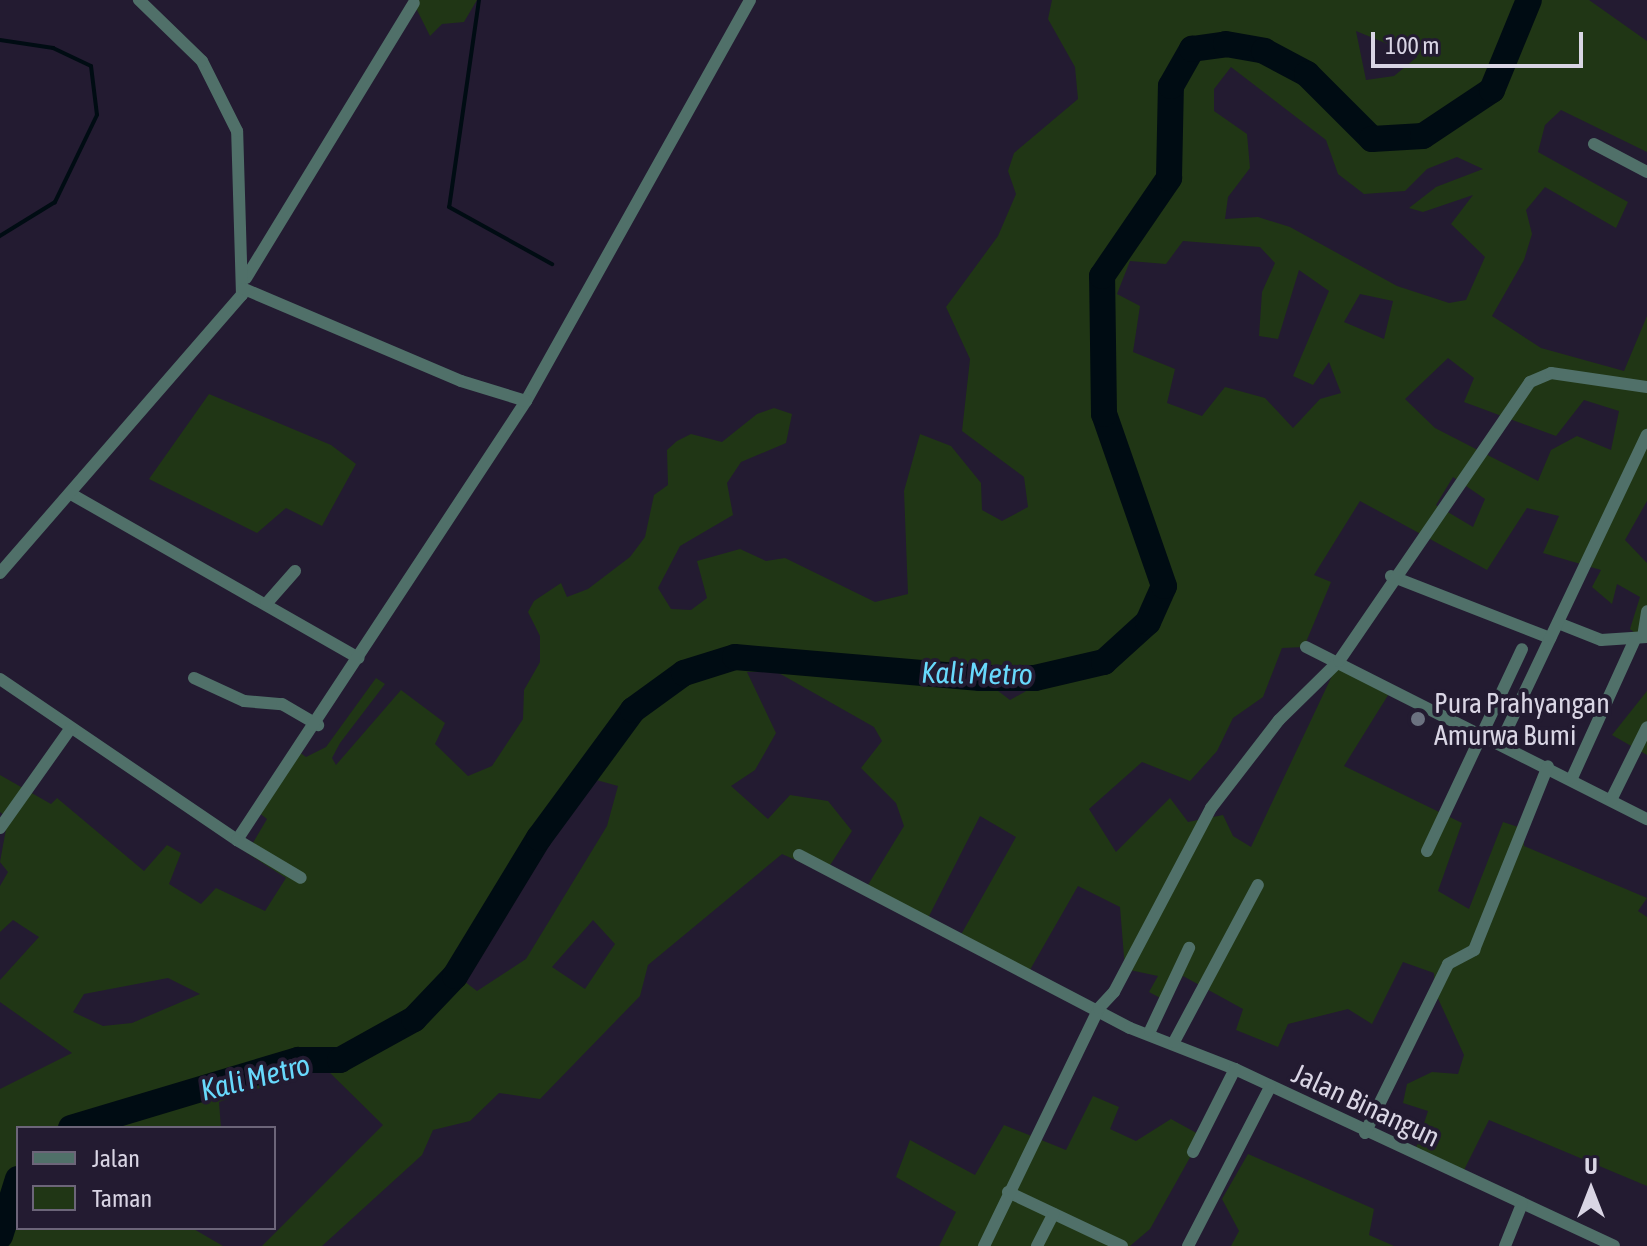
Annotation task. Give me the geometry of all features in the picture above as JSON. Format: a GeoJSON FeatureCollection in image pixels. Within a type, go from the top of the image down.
{"type":"FeatureCollection","features":[{"type":"Feature","properties":{"kind":"street"},"geometry":{"type":"LineString","coordinates":[[139,0],[185,39],[230,110],[241,146],[245,283]]}},
{"type":"Feature","properties":{"kind":"street"},"geometry":{"type":"LineString","coordinates":[[237,840],[318,725],[526,401],[750,0]]}},
{"type":"Feature","properties":{"kind":"street"},"geometry":{"type":"LineString","coordinates":[[3,566],[211,337],[414,3]]}},
{"type":"Feature","properties":{"kind":"street"},"geometry":{"type":"LineString","coordinates":[[1594,144],[1647,172]]}},
{"type":"Feature","properties":{"kind":"street"},"geometry":{"type":"LineString","coordinates":[[245,283],[389,350],[526,401]]}},
{"type":"Feature","properties":{"kind":"street"},"geometry":{"type":"LineString","coordinates":[[984,1246],[1099,1008],[1114,992],[1211,808],[1279,720],[1339,661],[1391,576],[1530,382],[1551,373],[1647,387]]}},
{"type":"Feature","properties":{"kind":"street"},"geometry":{"type":"LineString","coordinates":[[1501,742],[1647,435]]}},
{"type":"Feature","properties":{"kind":"street"},"geometry":{"type":"LineString","coordinates":[[71,494],[359,658]]}},
{"type":"Feature","properties":{"kind":"street"},"geometry":{"type":"LineString","coordinates":[[266,604],[295,571]]}},
{"type":"Feature","properties":{"kind":"street"},"geometry":{"type":"LineString","coordinates":[[1391,576],[1550,638]]}},
{"type":"Feature","properties":{"kind":"street"},"geometry":{"type":"LineString","coordinates":[[1572,778],[1642,638],[1647,611]]}},
{"type":"Feature","properties":{"kind":"street"},"geometry":{"type":"LineString","coordinates":[[1558,623],[1601,640],[1642,638]]}},
{"type":"Feature","properties":{"kind":"street"},"geometry":{"type":"LineString","coordinates":[[1306,647],[1501,742],[1647,819]]}},
{"type":"Feature","properties":{"kind":"street"},"geometry":{"type":"LineString","coordinates":[[1427,851],[1522,649]]}},
{"type":"Feature","properties":{"kind":"street"},"geometry":{"type":"LineString","coordinates":[[194,678],[244,701],[282,704],[318,725]]}},
{"type":"Feature","properties":{"kind":"street"},"geometry":{"type":"LineString","coordinates":[[0,679],[237,840],[301,878]]}},
{"type":"Feature","properties":{"kind":"street"},"geometry":{"type":"LineString","coordinates":[[1611,800],[1647,727]]}},
{"type":"Feature","properties":{"kind":"street"},"geometry":{"type":"LineString","coordinates":[[0,828],[70,729]]}},
{"type":"Feature","properties":{"kind":"street"},"geometry":{"type":"LineString","coordinates":[[1365,1133],[1448,964],[1474,950],[1548,766]]}},
{"type":"Feature","properties":{"kind":"street","name":"Jalan Binangun"},"geometry":{"type":"LineString","coordinates":[[799,855],[1099,1008],[1614,1246]]}},
{"type":"Feature","properties":{"kind":"street"},"geometry":{"type":"LineString","coordinates":[[1174,1042],[1258,885]]}},
{"type":"Feature","properties":{"kind":"street"},"geometry":{"type":"LineString","coordinates":[[1150,1031],[1189,948]]}},
{"type":"Feature","properties":{"kind":"street"},"geometry":{"type":"LineString","coordinates":[[1193,1152],[1235,1069]]}},
{"type":"Feature","properties":{"kind":"street"},"geometry":{"type":"LineString","coordinates":[[1188,1246],[1270,1087]]}},
{"type":"Feature","properties":{"kind":"street"},"geometry":{"type":"LineString","coordinates":[[1008,1192],[1103,1242],[1122,1246]]}},
{"type":"Feature","properties":{"kind":"street"},"geometry":{"type":"LineString","coordinates":[[1505,1246],[1522,1204]]}},
{"type":"Feature","properties":{"kind":"street"},"geometry":{"type":"LineString","coordinates":[[1037,1246],[1053,1214]]}},
{"type":"Feature","properties":{"kind":"green space"},"geometry":{"type":"Polygon","coordinates":[[[412,0],[477,0],[464,22],[442,24],[430,36],[412,0]]]}},
{"type":"Feature","properties":{"kind":"green space"},"geometry":{"type":"Polygon","coordinates":[[[1052,0],[1589,0],[1647,41],[1647,152],[1561,110],[1545,125],[1538,152],[1628,202],[1616,228],[1545,187],[1526,210],[1532,234],[1524,260],[1492,316],[1541,348],[1624,371],[1647,316],[1647,501],[1625,540],[1647,563],[1647,643],[1630,629],[1640,597],[1617,584],[1612,604],[1592,587],[1601,570],[1543,553],[1559,516],[1527,508],[1487,570],[1360,501],[1314,575],[1331,582],[1304,647],[1282,648],[1263,697],[1233,718],[1217,751],[1190,781],[1142,762],[1089,809],[1116,852],[1170,798],[1188,822],[1223,815],[1233,836],[1251,847],[1339,661],[1390,692],[1344,766],[1462,823],[1438,891],[1469,909],[1503,822],[1524,829],[1524,846],[1647,898],[1638,911],[1647,917],[1647,1186],[1489,1120],[1461,1176],[1414,1154],[1428,1111],[1403,1103],[1407,1084],[1432,1072],[1458,1074],[1464,1055],[1435,992],[1434,973],[1403,962],[1372,1024],[1348,1009],[1288,1024],[1278,1047],[1236,1030],[1243,1009],[1183,976],[1168,1002],[1149,992],[1158,976],[1125,969],[1120,907],[1078,886],[1027,975],[958,940],[1016,837],[980,816],[927,920],[863,893],[904,826],[896,803],[861,768],[882,741],[874,727],[777,672],[747,672],[776,733],[755,770],[731,786],[768,819],[790,795],[828,801],[852,831],[825,873],[782,854],[648,965],[640,996],[540,1099],[499,1093],[470,1121],[433,1130],[422,1155],[322,1246],[262,1246],[383,1125],[323,1066],[219,1102],[221,1126],[16,1126],[16,1230],[195,1230],[223,1246],[0,1246],[0,1089],[72,1053],[0,1002],[0,980],[39,937],[13,920],[0,932],[0,886],[8,872],[0,862],[8,818],[0,812],[0,775],[51,804],[57,798],[144,871],[167,845],[181,853],[169,884],[201,904],[216,888],[265,911],[286,878],[247,853],[267,819],[258,812],[295,749],[306,757],[326,747],[376,678],[385,684],[340,743],[332,758],[336,765],[401,690],[445,723],[435,744],[468,776],[492,766],[523,719],[524,690],[540,662],[540,636],[528,612],[534,601],[561,583],[567,597],[588,589],[630,557],[645,537],[654,495],[668,485],[667,450],[677,441],[691,434],[722,442],[757,414],[774,408],[792,414],[786,443],[741,462],[727,483],[733,515],[680,546],[658,588],[671,609],[691,610],[707,598],[697,561],[740,549],[766,561],[785,558],[875,602],[908,594],[904,491],[920,434],[951,446],[981,483],[982,510],[1002,521],[1028,507],[1024,477],[962,431],[970,359],[946,307],[998,236],[1016,194],[1008,171],[1014,153],[1078,99],[1075,67],[1048,19],[1052,0]],[[1356,31],[1366,80],[1394,76],[1417,56],[1356,31]],[[1231,67],[1214,89],[1214,111],[1247,134],[1250,168],[1228,197],[1225,219],[1258,217],[1290,227],[1397,286],[1449,303],[1466,300],[1485,257],[1451,224],[1473,195],[1423,212],[1409,208],[1436,187],[1483,169],[1457,157],[1427,169],[1405,191],[1364,194],[1338,174],[1326,140],[1231,67]],[[1183,241],[1166,264],[1130,261],[1117,294],[1140,306],[1133,352],[1175,369],[1167,403],[1202,416],[1225,387],[1265,398],[1293,428],[1320,399],[1341,393],[1329,362],[1313,385],[1293,376],[1329,291],[1299,270],[1278,339],[1259,336],[1262,292],[1275,263],[1260,247],[1183,241]],[[1360,294],[1344,322],[1384,339],[1393,301],[1360,294]],[[1448,358],[1405,399],[1435,428],[1538,481],[1551,450],[1577,436],[1611,450],[1619,411],[1584,400],[1556,436],[1464,402],[1474,378],[1448,358]],[[1453,477],[1436,505],[1473,527],[1485,499],[1453,477]],[[1058,673],[1035,678],[981,678],[1010,700],[1058,673]],[[582,776],[456,975],[477,991],[526,959],[607,826],[618,786],[582,776]],[[593,920],[552,967],[585,989],[615,944],[593,920]],[[168,978],[84,994],[73,1012],[103,1026],[132,1023],[200,994],[168,978]]]}},
{"type":"Feature","properties":{"kind":"green space"},"geometry":{"type":"Polygon","coordinates":[[[209,394],[331,445],[356,464],[322,526],[286,508],[257,533],[149,479],[209,394]]]}},
{"type":"Feature","properties":{"kind":"green space"},"geometry":{"type":"Polygon","coordinates":[[[1647,691],[1647,755],[1612,735],[1647,691]]]}},
{"type":"Feature","properties":{"kind":"green space"},"geometry":{"type":"Polygon","coordinates":[[[1093,1096],[1119,1107],[1110,1129],[1136,1141],[1171,1119],[1202,1136],[1150,1229],[1130,1246],[939,1246],[956,1212],[896,1177],[910,1140],[975,1175],[1004,1125],[1066,1150],[1093,1096]]]}},
{"type":"Feature","properties":{"kind":"green space"},"geometry":{"type":"Polygon","coordinates":[[[1248,1154],[1374,1209],[1369,1235],[1394,1246],[1231,1246],[1239,1231],[1222,1199],[1248,1154]]]}},
{"type":"Feature","properties":{"kind":"waterway"},"geometry":{"type":"LineString","coordinates":[[479,0],[449,207],[552,264]]}},
{"type":"Feature","properties":{"kind":"waterway","name":"Kali Metro"},"geometry":{"type":"LineString","coordinates":[[78,1126],[298,1060],[340,1060],[414,1019],[455,976],[539,838],[633,710],[684,673],[735,657],[980,678],[1035,678],[1104,662],[1148,622],[1164,586],[1104,414],[1102,276],[1169,178],[1171,86],[1192,49],[1226,44],[1264,51],[1307,74],[1372,139],[1423,136],[1492,90],[1529,0]]}},
{"type":"Feature","properties":{"kind":"waterway"},"geometry":{"type":"LineString","coordinates":[[0,40],[53,48],[91,66],[97,115],[55,202],[0,236]]}},
{"type":"Feature","properties":{"kind":"waterway","name":"Kali Metro"},"geometry":{"type":"LineString","coordinates":[[0,1236],[16,1185]]}},
{"type":"Feature","properties":{"kind":"place","name":"Pura Prahyangan Amurwa Bumi"},"geometry":{"type":"Point","coordinates":[1418,719]}}]}
